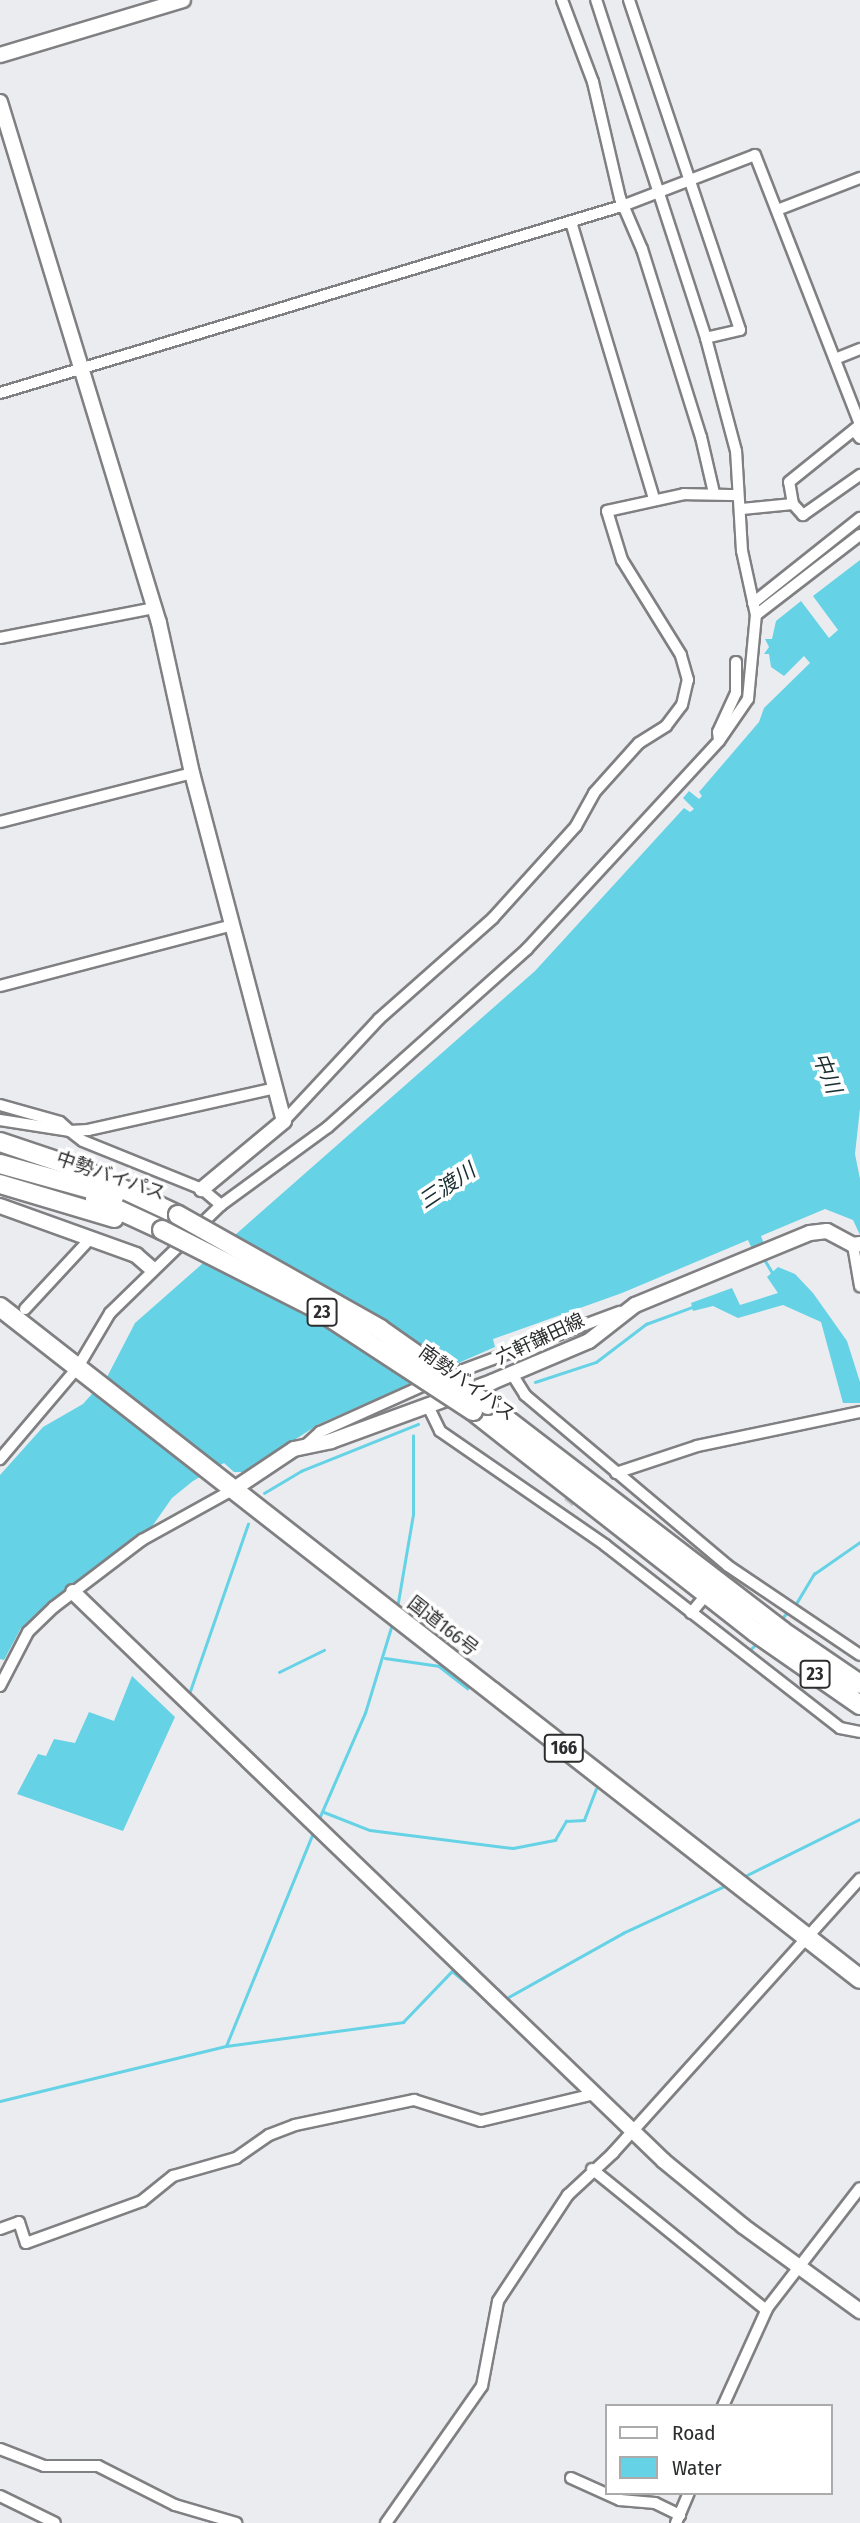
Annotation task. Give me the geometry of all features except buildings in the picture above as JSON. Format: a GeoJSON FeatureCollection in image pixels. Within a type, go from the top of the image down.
{"type":"FeatureCollection","features":[{"type":"Feature","properties":{"kind":"highway","name":"23"},"geometry":{"type":"LineString","coordinates":[[0,1142],[80,1169],[171,1221]]}},
{"type":"Feature","properties":{"kind":"highway","name":"中勢バイパス"},"geometry":{"type":"LineString","coordinates":[[0,1165],[109,1204],[207,1232]]}},
{"type":"Feature","properties":{"kind":"highway","name":"南勢バイパス"},"geometry":{"type":"LineString","coordinates":[[0,1184],[171,1221],[480,1408]]}},
{"type":"Feature","properties":{"kind":"highway","name":"南勢バイパス"},"geometry":{"type":"LineString","coordinates":[[207,1232],[380,1329],[860,1705]]}},
{"type":"Feature","properties":{"kind":"highway","name":"国道166号"},"geometry":{"type":"LineString","coordinates":[[0,1307],[860,1979]]}},
{"type":"Feature","properties":{"kind":"highway","name":"南勢バイパス"},"geometry":{"type":"LineString","coordinates":[[768,1632],[860,1684]]}},
{"type":"Feature","properties":{"kind":"street"},"geometry":{"type":"LineString","coordinates":[[0,55],[183,0]]}},
{"type":"Feature","properties":{"kind":"street"},"geometry":{"type":"LineString","coordinates":[[562,0],[593,82],[625,205],[701,437],[714,493]]}},
{"type":"Feature","properties":{"kind":"street"},"geometry":{"type":"LineString","coordinates":[[0,1459],[78,1367],[82,1353],[110,1312],[152,1269],[220,1205],[328,1127],[527,949],[719,741],[748,699],[752,668],[751,633],[756,615],[742,551],[742,509],[736,495],[736,451],[706,338],[656,192],[596,0]]}},
{"type":"Feature","properties":{"kind":"street"},"geometry":{"type":"LineString","coordinates":[[629,0],[687,180],[740,330],[706,338]]}},
{"type":"Feature","properties":{"kind":"street"},"geometry":{"type":"LineString","coordinates":[[0,102],[155,608],[192,773],[284,1121]]}},
{"type":"Feature","properties":{"kind":"street"},"geometry":{"type":"LineString","coordinates":[[0,393],[625,205],[755,155],[835,359],[858,429],[789,482],[793,503],[803,514],[860,475]]}},
{"type":"Feature","properties":{"kind":"street"},"geometry":{"type":"LineString","coordinates":[[777,210],[860,178]]}},
{"type":"Feature","properties":{"kind":"street"},"geometry":{"type":"LineString","coordinates":[[570,222],[654,499]]}},
{"type":"Feature","properties":{"kind":"street"},"geometry":{"type":"LineString","coordinates":[[835,359],[860,349]]}},
{"type":"Feature","properties":{"kind":"street"},"geometry":{"type":"LineString","coordinates":[[202,1189],[284,1121],[379,1019],[493,918],[576,826],[594,793],[639,743],[666,726],[682,705],[688,688],[681,655],[622,560],[607,511],[654,499],[714,493],[736,495]]}},
{"type":"Feature","properties":{"kind":"street"},"geometry":{"type":"LineString","coordinates":[[742,509],[793,503]]}},
{"type":"Feature","properties":{"kind":"street"},"geometry":{"type":"LineString","coordinates":[[753,603],[860,518]]}},
{"type":"Feature","properties":{"kind":"street"},"geometry":{"type":"LineString","coordinates":[[756,615],[860,535]]}},
{"type":"Feature","properties":{"kind":"street"},"geometry":{"type":"LineString","coordinates":[[0,638],[155,608]]}},
{"type":"Feature","properties":{"kind":"street"},"geometry":{"type":"LineString","coordinates":[[719,741],[718,733],[736,694],[736,662]]}},
{"type":"Feature","properties":{"kind":"street"},"geometry":{"type":"LineString","coordinates":[[0,822],[192,773]]}},
{"type":"Feature","properties":{"kind":"street"},"geometry":{"type":"LineString","coordinates":[[0,986],[232,925]]}},
{"type":"Feature","properties":{"kind":"street"},"geometry":{"type":"LineString","coordinates":[[0,1120],[56,1132],[123,1126],[275,1088]]}},
{"type":"Feature","properties":{"kind":"street"},"geometry":{"type":"LineString","coordinates":[[0,1105],[60,1122],[83,1141],[202,1189],[220,1205]]}},
{"type":"Feature","properties":{"kind":"street"},"geometry":{"type":"LineString","coordinates":[[0,1206],[136,1255],[152,1269]]}},
{"type":"Feature","properties":{"kind":"street","name":"六軒鎌田線"},"geometry":{"type":"LineString","coordinates":[[234,1489],[306,1445],[331,1441],[512,1374],[589,1342],[635,1305],[767,1251],[820,1231],[857,1244]]}},
{"type":"Feature","properties":{"kind":"street"},"geometry":{"type":"LineString","coordinates":[[25,1309],[91,1238]]}},
{"type":"Feature","properties":{"kind":"street"},"geometry":{"type":"LineString","coordinates":[[857,1244],[860,1286]]}},
{"type":"Feature","properties":{"kind":"street"},"geometry":{"type":"LineString","coordinates":[[306,1445],[320,1432],[358,1413],[635,1305]]}},
{"type":"Feature","properties":{"kind":"street"},"geometry":{"type":"LineString","coordinates":[[512,1374],[525,1395],[600,1466],[616,1473],[728,1566],[860,1655]]}},
{"type":"Feature","properties":{"kind":"street"},"geometry":{"type":"LineString","coordinates":[[428,1404],[440,1431],[559,1512],[840,1728],[860,1732]]}},
{"type":"Feature","properties":{"kind":"street"},"geometry":{"type":"LineString","coordinates":[[616,1473],[697,1446],[859,1413]]}},
{"type":"Feature","properties":{"kind":"street"},"geometry":{"type":"LineString","coordinates":[[0,1686],[28,1632],[73,1592],[142,1540],[234,1489]]}},
{"type":"Feature","properties":{"kind":"street"},"geometry":{"type":"LineString","coordinates":[[559,1512],[568,1503]]}},
{"type":"Feature","properties":{"kind":"street"},"geometry":{"type":"LineString","coordinates":[[691,1613],[728,1566]]}},
{"type":"Feature","properties":{"kind":"street"},"geometry":{"type":"LineString","coordinates":[[73,1592],[632,2130],[716,2205],[860,2311]]}},
{"type":"Feature","properties":{"kind":"street"},"geometry":{"type":"LineString","coordinates":[[386,2523],[482,2386],[494,2312],[512,2274],[568,2195],[632,2130],[860,1879]]}},
{"type":"Feature","properties":{"kind":"street"},"geometry":{"type":"LineString","coordinates":[[0,2229],[19,2221],[26,2243],[142,2201],[173,2176],[236,2158],[269,2135],[295,2125],[414,2101],[481,2121],[594,2094]]}},
{"type":"Feature","properties":{"kind":"street"},"geometry":{"type":"LineString","coordinates":[[592,2169],[766,2310]]}},
{"type":"Feature","properties":{"kind":"street"},"geometry":{"type":"LineString","coordinates":[[724,2404],[766,2310],[860,2188]]}},
{"type":"Feature","properties":{"kind":"street"},"geometry":{"type":"LineString","coordinates":[[0,2449],[44,2466],[98,2466],[175,2505],[236,2523]]}},
{"type":"Feature","properties":{"kind":"street"},"geometry":{"type":"LineString","coordinates":[[571,2478],[604,2493]]}},
{"type":"Feature","properties":{"kind":"street"},"geometry":{"type":"LineString","coordinates":[[609,2495],[620,2500],[655,2503],[677,2521],[688,2495]]}},
{"type":"Feature","properties":{"kind":"street"},"geometry":{"type":"LineString","coordinates":[[0,2496],[55,2523]]}},
{"type":"Feature","properties":{"kind":"water"},"geometry":{"type":"Polygon","coordinates":[[[860,560],[860,1108],[855,1154],[860,1179],[860,1235],[853,1220],[825,1209],[761,1236],[764,1244],[752,1249],[748,1240],[622,1293],[493,1339],[495,1347],[319,1424],[245,1472],[234,1472],[224,1463],[193,1481],[172,1498],[151,1528],[21,1628],[4,1660],[0,1659],[0,1475],[43,1427],[83,1404],[107,1377],[135,1323],[535,971],[684,808],[690,812],[694,809],[683,798],[689,791],[699,799],[702,796],[699,792],[759,722],[764,708],[810,663],[804,656],[784,676],[771,667],[769,654],[764,654],[769,647],[765,639],[772,639],[776,621],[801,601],[829,638],[838,630],[813,596],[860,560]]]}},
{"type":"Feature","properties":{"kind":"water"},"geometry":{"type":"Polygon","coordinates":[[[778,1267],[795,1274],[813,1293],[847,1341],[860,1382],[860,1403],[843,1403],[821,1322],[783,1305],[738,1318],[713,1306],[693,1311],[691,1303],[732,1288],[740,1305],[778,1293],[767,1277],[778,1267]]]}},
{"type":"Feature","properties":{"kind":"water"},"geometry":{"type":"Polygon","coordinates":[[[132,1676],[175,1717],[123,1831],[17,1794],[38,1754],[46,1756],[54,1739],[75,1743],[89,1712],[114,1721],[132,1676]]]}},
{"type":"Feature","properties":{"kind":"waterway"},"geometry":{"type":"LineString","coordinates":[[763,1257],[772,1272]]}},
{"type":"Feature","properties":{"kind":"waterway"},"geometry":{"type":"LineString","coordinates":[[535,1382],[596,1362],[646,1324],[695,1306]]}},
{"type":"Feature","properties":{"kind":"waterway"},"geometry":{"type":"LineString","coordinates":[[264,1493],[301,1471],[418,1424]]}},
{"type":"Feature","properties":{"kind":"waterway"},"geometry":{"type":"LineString","coordinates":[[397,1608],[413,1514],[413,1436]]}},
{"type":"Feature","properties":{"kind":"waterway"},"geometry":{"type":"LineString","coordinates":[[188,1697],[248,1524]]}},
{"type":"Feature","properties":{"kind":"waterway"},"geometry":{"type":"LineString","coordinates":[[794,1607],[814,1574],[860,1542]]}},
{"type":"Feature","properties":{"kind":"waterway"},"geometry":{"type":"LineString","coordinates":[[779,1621],[789,1611]]}},
{"type":"Feature","properties":{"kind":"waterway"},"geometry":{"type":"LineString","coordinates":[[318,1821],[365,1713],[393,1621]]}},
{"type":"Feature","properties":{"kind":"waterway"},"geometry":{"type":"LineString","coordinates":[[749,1651],[757,1643]]}},
{"type":"Feature","properties":{"kind":"waterway"},"geometry":{"type":"LineString","coordinates":[[279,1672],[324,1650]]}},
{"type":"Feature","properties":{"kind":"waterway"},"geometry":{"type":"LineString","coordinates":[[385,1658],[439,1666],[467,1688]]}},
{"type":"Feature","properties":{"kind":"waterway"},"geometry":{"type":"LineString","coordinates":[[324,1812],[370,1830],[513,1848],[555,1840],[566,1821],[584,1820],[596,1789]]}},
{"type":"Feature","properties":{"kind":"waterway"},"geometry":{"type":"LineString","coordinates":[[741,1878],[860,1819]]}},
{"type":"Feature","properties":{"kind":"waterway"},"geometry":{"type":"LineString","coordinates":[[226,2046],[314,1830]]}},
{"type":"Feature","properties":{"kind":"waterway"},"geometry":{"type":"LineString","coordinates":[[505,1999],[623,1933],[729,1884]]}},
{"type":"Feature","properties":{"kind":"waterway"},"geometry":{"type":"LineString","coordinates":[[0,2101],[226,2046],[403,2022],[452,1971],[492,2004]]}},
{"type":"Feature","properties":{"kind":"tunnel"},"geometry":{"type":"LineString","coordinates":[[568,1503],[596,1470]]}},
{"type":"Feature","properties":{"kind":"water label","name":"中川"},"geometry":{"type":"Point","coordinates":[827,1073]}},
{"type":"Feature","properties":{"kind":"water label","name":"三渡川"},"geometry":{"type":"Point","coordinates":[447,1186]}}]}
